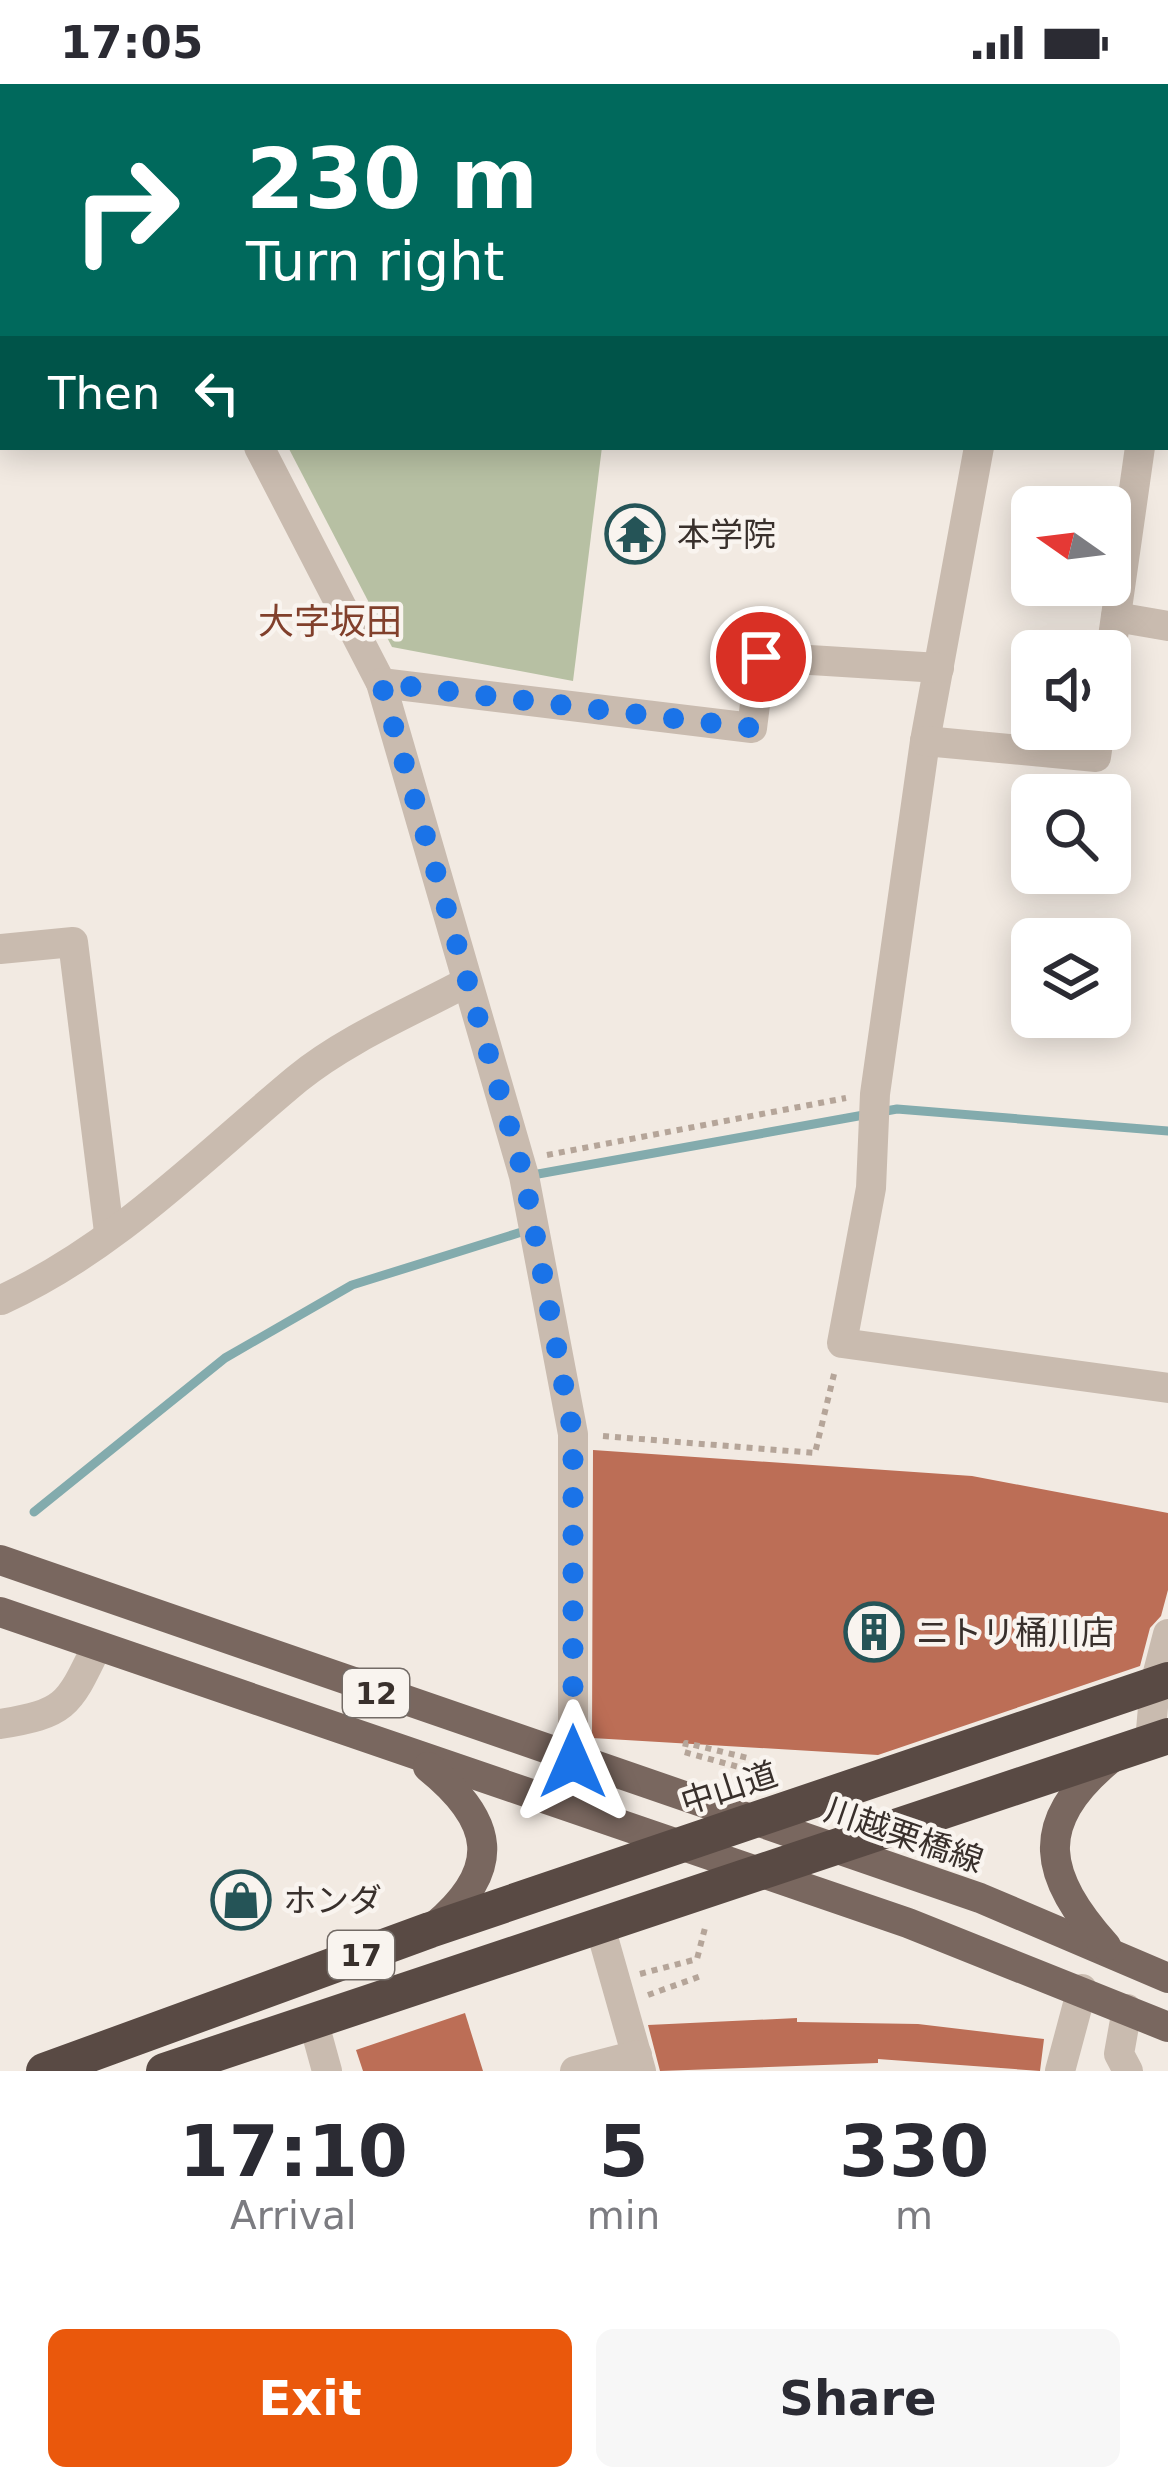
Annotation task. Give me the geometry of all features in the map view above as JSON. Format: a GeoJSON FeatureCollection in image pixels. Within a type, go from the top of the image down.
{"type":"FeatureCollection","features":[{"type":"Feature","properties":{"kind":"highway","name":"中山道"},"geometry":{"type":"LineString","coordinates":[[44,2071],[430,1930],[1161,1682]]}},
{"type":"Feature","properties":{"kind":"highway","name":"17"},"geometry":{"type":"LineString","coordinates":[[164,2071],[755,1870],[1145,1744]]}},
{"type":"Feature","properties":{"kind":"main road","name":"川越栗橋線"},"geometry":{"type":"LineString","coordinates":[[0,1560],[829,1847],[1109,1949],[1168,1978]]}},
{"type":"Feature","properties":{"kind":"main road","name":"12"},"geometry":{"type":"LineString","coordinates":[[0,1612],[755,1870],[1082,1989],[1168,2027]]}},
{"type":"Feature","properties":{"kind":"main road"},"geometry":{"type":"LineString","coordinates":[[1109,1949],[1064,1891],[1054,1862],[1054,1831],[1075,1791],[1145,1744]]}},
{"type":"Feature","properties":{"kind":"main road"},"geometry":{"type":"LineString","coordinates":[[412,1754],[451,1786],[482,1835],[484,1860],[475,1885],[430,1930]]}},
{"type":"Feature","properties":{"kind":"street"},"geometry":{"type":"LineString","coordinates":[[261,450],[381,683],[413,780],[465,983],[520,1161],[573,1434],[573,1762]]}},
{"type":"Feature","properties":{"kind":"street"},"geometry":{"type":"LineString","coordinates":[[979,450],[925,741],[875,1094],[871,1188],[842,1343],[1168,1388]]}},
{"type":"Feature","properties":{"kind":"street"},"geometry":{"type":"LineString","coordinates":[[1114,630],[1140,450]]}},
{"type":"Feature","properties":{"kind":"street"},"geometry":{"type":"LineString","coordinates":[[1116,617],[1168,626]]}},
{"type":"Feature","properties":{"kind":"street"},"geometry":{"type":"LineString","coordinates":[[381,683],[752,728],[761,657],[938,668]]}},
{"type":"Feature","properties":{"kind":"street"},"geometry":{"type":"LineString","coordinates":[[925,741],[1011,749]]}},
{"type":"Feature","properties":{"kind":"street"},"geometry":{"type":"LineString","coordinates":[[1021,750],[1096,757],[1097,750]]}},
{"type":"Feature","properties":{"kind":"street"},"geometry":{"type":"LineString","coordinates":[[0,949],[74,943],[109,1232]]}},
{"type":"Feature","properties":{"kind":"street"},"geometry":{"type":"LineString","coordinates":[[0,1301],[109,1232],[216,1154],[298,1078],[347,1045],[465,983]]}},
{"type":"Feature","properties":{"kind":"street"},"geometry":{"type":"LineString","coordinates":[[1145,1744],[1168,1634]]}},
{"type":"Feature","properties":{"kind":"street"},"geometry":{"type":"LineString","coordinates":[[0,1724],[52,1716],[77,1688],[98,1646]]}},
{"type":"Feature","properties":{"kind":"street"},"geometry":{"type":"LineString","coordinates":[[575,2071],[639,2063],[598,1923]]}},
{"type":"Feature","properties":{"kind":"street"},"geometry":{"type":"LineString","coordinates":[[1060,2071],[1082,1989]]}},
{"type":"Feature","properties":{"kind":"street"},"geometry":{"type":"LineString","coordinates":[[1126,2009],[1119,2054],[1128,2071]]}},
{"type":"Feature","properties":{"kind":"street"},"geometry":{"type":"LineString","coordinates":[[313,2020],[327,2071]]}},
{"type":"Feature","properties":{"kind":"path"},"geometry":{"type":"LineString","coordinates":[[520,1161],[705,1121],[875,1094]]}},
{"type":"Feature","properties":{"kind":"path"},"geometry":{"type":"LineString","coordinates":[[573,1434],[815,1453],[842,1343]]}},
{"type":"Feature","properties":{"kind":"green space"},"geometry":{"type":"Polygon","coordinates":[[[290,450],[602,450],[573,681],[392,647],[290,450]]]}},
{"type":"Feature","properties":{"kind":"building","name":"ニトリ桶川店"},"geometry":{"type":"Polygon","coordinates":[[[593,1450],[972,1476],[1168,1513],[1168,1590],[1161,1616],[1150,1628],[1140,1666],[878,1755],[592,1738],[593,1450]]]}},
{"type":"Feature","properties":{"kind":"building"},"geometry":{"type":"Polygon","coordinates":[[[465,2013],[483,2071],[363,2071],[356,2050],[465,2013]]]}},
{"type":"Feature","properties":{"kind":"building"},"geometry":{"type":"Polygon","coordinates":[[[797,2018],[797,2022],[918,2024],[1044,2039],[1040,2071],[878,2059],[878,2063],[660,2071],[648,2025],[797,2018]]]}},
{"type":"Feature","properties":{"kind":"waterway"},"geometry":{"type":"LineString","coordinates":[[527,1176],[897,1109],[1168,1131]]}},
{"type":"Feature","properties":{"kind":"waterway"},"geometry":{"type":"LineString","coordinates":[[34,1512],[225,1358],[352,1285],[528,1230]]}},
{"type":"Feature","properties":{"kind":"place","name":"本学院"},"geometry":{"type":"Point","coordinates":[635,534]}},
{"type":"Feature","properties":{"kind":"place","name":"ニトリ桶川店"},"geometry":{"type":"Point","coordinates":[874,1632]}},
{"type":"Feature","properties":{"kind":"place","name":"ホンダ"},"geometry":{"type":"Point","coordinates":[241,1900]}},
{"type":"Feature","properties":{"kind":"district","name":"大字坂田"},"geometry":{"type":"Point","coordinates":[330,621]}},
{"type":"Feature","properties":{"kind":"route"},"geometry":{"type":"LineString","coordinates":[[573,1762],[573,1434],[566,1393],[524,1176],[465,983],[413,780],[381,683],[752,728],[761,657]]}}]}
